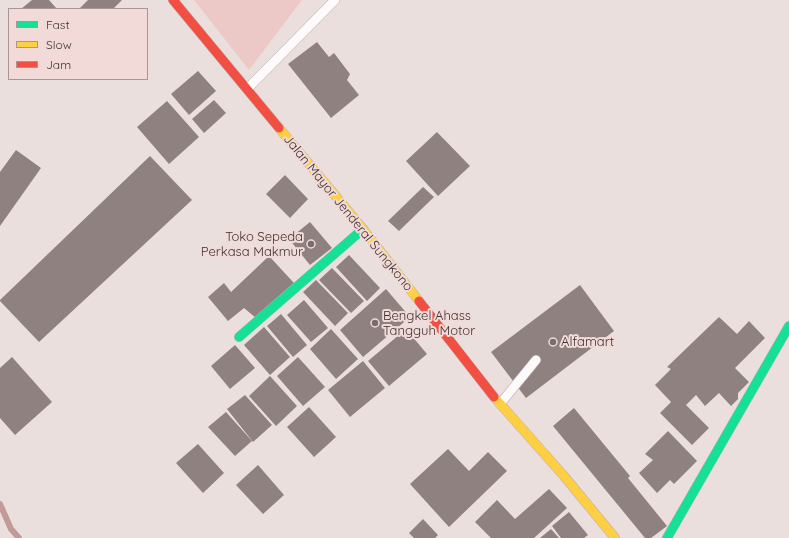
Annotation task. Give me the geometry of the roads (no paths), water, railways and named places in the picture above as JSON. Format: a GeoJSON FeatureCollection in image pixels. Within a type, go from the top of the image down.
{"type":"FeatureCollection","features":[{"type":"Feature","properties":{"kind":"main road","name":"Jalan Mayor Jenderal Sungkono"},"geometry":{"type":"LineString","coordinates":[[173,0],[363,229],[500,404],[564,476],[615,538]]}},
{"type":"Feature","properties":{"kind":"main road"},"geometry":{"type":"LineString","coordinates":[[239,337],[363,229]]}},
{"type":"Feature","properties":{"kind":"main road"},"geometry":{"type":"LineString","coordinates":[[667,538],[789,326]]}},
{"type":"Feature","properties":{"kind":"lane"},"geometry":{"type":"LineString","coordinates":[[247,89],[335,0]]}},
{"type":"Feature","properties":{"kind":"lane"},"geometry":{"type":"LineString","coordinates":[[500,404],[536,360]]}},
{"type":"Feature","properties":{"kind":"waterway"},"geometry":{"type":"LineString","coordinates":[[0,504],[11,529],[19,538]]}},
{"type":"Feature","properties":{"kind":"place","name":"Toko Sepeda Perkasa Makmur"},"geometry":{"type":"Point","coordinates":[311,244]}},
{"type":"Feature","properties":{"kind":"place","name":"Bengkel Ahass Tangguh Motor"},"geometry":{"type":"Point","coordinates":[375,323]}},
{"type":"Feature","properties":{"kind":"place","name":"Alfamart"},"geometry":{"type":"Point","coordinates":[553,342]}}]}
